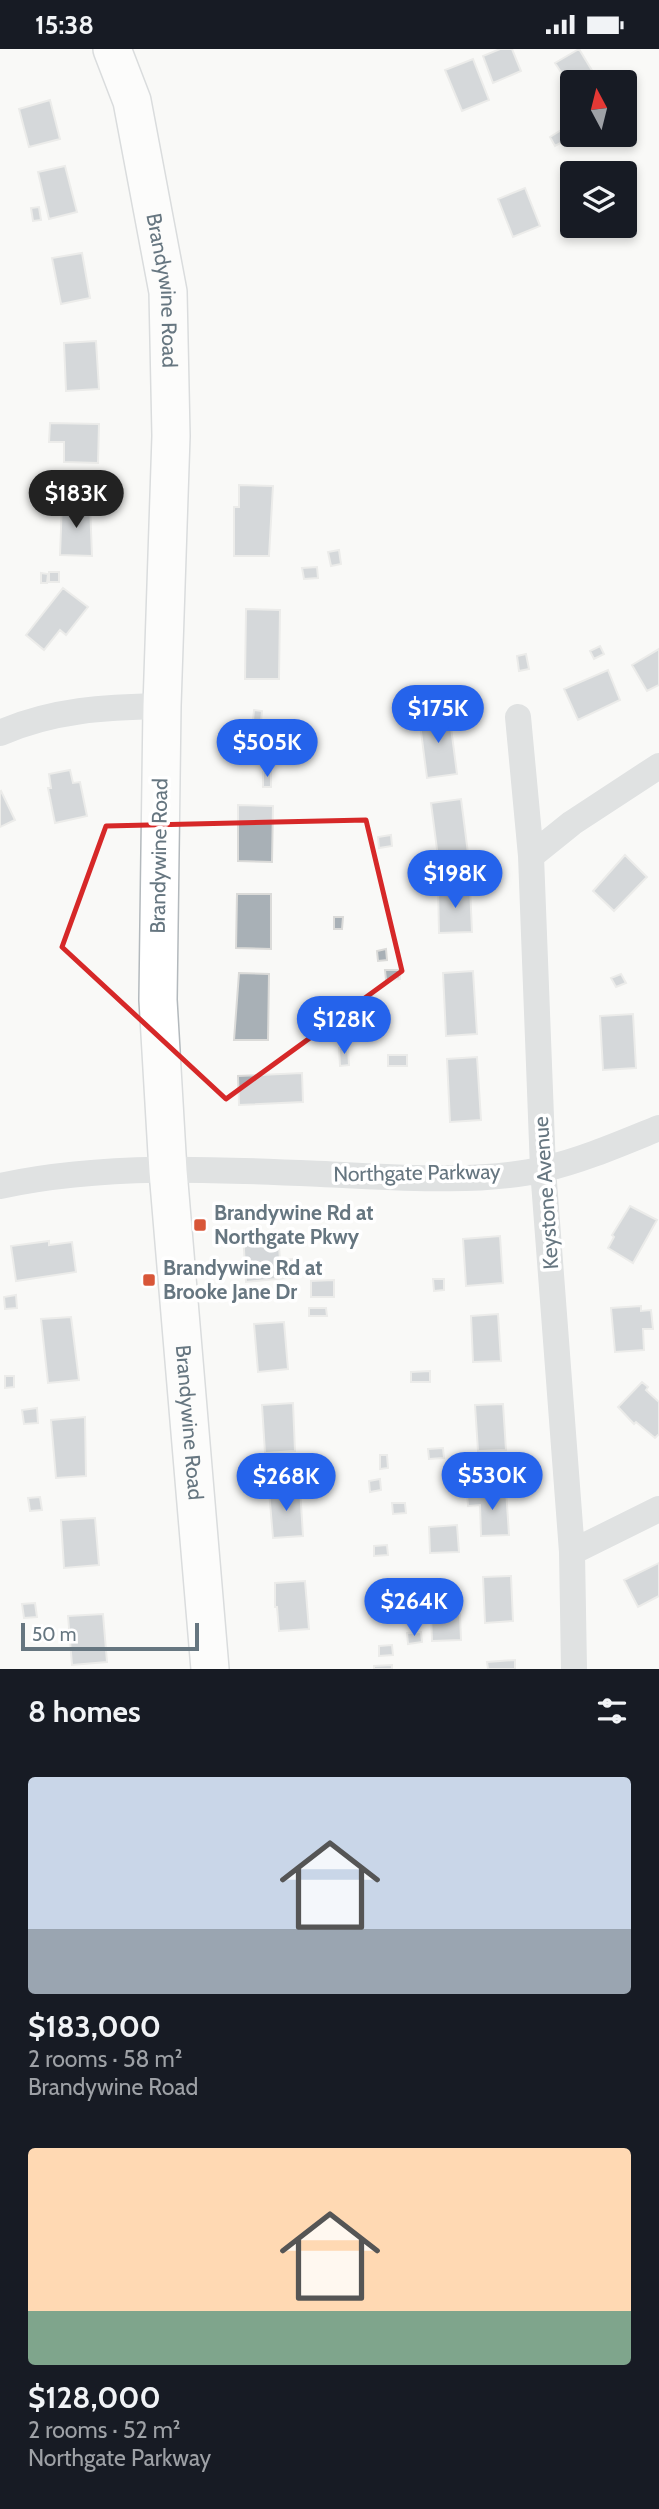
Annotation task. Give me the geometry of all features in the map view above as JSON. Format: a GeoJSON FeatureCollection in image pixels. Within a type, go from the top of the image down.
{"type":"FeatureCollection","features":[{"type":"Feature","properties":{"kind":"main road","name":"Brandywine Road"},"geometry":{"type":"LineString","coordinates":[[112,49],[132,101],[168,292],[171,436],[162,706],[158,1000],[168,1171],[211,1669]]}},
{"type":"Feature","properties":{"kind":"street"},"geometry":{"type":"LineString","coordinates":[[0,733],[48,716],[97,707],[162,706]]}},
{"type":"Feature","properties":{"kind":"street","name":"Keystone Avenue"},"geometry":{"type":"LineString","coordinates":[[518,717],[531,856],[543,1169],[572,1552],[574,1669]]}},
{"type":"Feature","properties":{"kind":"street"},"geometry":{"type":"LineString","coordinates":[[531,856],[572,823],[659,766]]}},
{"type":"Feature","properties":{"kind":"street","name":"Northgate Parkway"},"geometry":{"type":"LineString","coordinates":[[0,1186],[86,1175],[168,1171],[440,1177],[543,1169],[659,1128]]}},
{"type":"Feature","properties":{"kind":"street"},"geometry":{"type":"LineString","coordinates":[[572,1552],[659,1509]]}},
{"type":"Feature","properties":{"kind":"highlighted area"},"geometry":{"type":"Polygon","coordinates":[[[366,820],[402,971],[226,1099],[62,947],[106,826],[366,820]]]}},
{"type":"Feature","properties":{"kind":"building"},"geometry":{"type":"Polygon","coordinates":[[[500,49],[512,49],[521,71],[493,83],[483,56],[500,49]]]}},
{"type":"Feature","properties":{"kind":"building"},"geometry":{"type":"Polygon","coordinates":[[[579,49],[592,70],[560,71],[555,63],[579,49]]]}},
{"type":"Feature","properties":{"kind":"building"},"geometry":{"type":"Polygon","coordinates":[[[473,59],[489,100],[462,111],[445,70],[473,59]]]}},
{"type":"Feature","properties":{"kind":"building"},"geometry":{"type":"Polygon","coordinates":[[[50,100],[60,139],[29,147],[19,109],[50,100]]]}},
{"type":"Feature","properties":{"kind":"building"},"geometry":{"type":"Polygon","coordinates":[[[560,131],[560,143],[555,146],[550,137],[560,131]]]}},
{"type":"Feature","properties":{"kind":"building"},"geometry":{"type":"Polygon","coordinates":[[[65,166],[77,212],[49,219],[38,172],[65,166]]]}},
{"type":"Feature","properties":{"kind":"building"},"geometry":{"type":"Polygon","coordinates":[[[525,188],[540,226],[513,237],[498,199],[525,188]]]}},
{"type":"Feature","properties":{"kind":"building"},"geometry":{"type":"Polygon","coordinates":[[[39,207],[41,220],[33,221],[31,208],[39,207]]]}},
{"type":"Feature","properties":{"kind":"building"},"geometry":{"type":"Polygon","coordinates":[[[82,253],[90,298],[61,304],[52,258],[82,253]]]}},
{"type":"Feature","properties":{"kind":"building"},"geometry":{"type":"Polygon","coordinates":[[[96,341],[99,389],[66,391],[64,343],[96,341]]]}},
{"type":"Feature","properties":{"kind":"building"},"geometry":{"type":"Polygon","coordinates":[[[50,423],[99,424],[98,463],[64,462],[64,442],[49,442],[50,423]]]}},
{"type":"Feature","properties":{"kind":"building"},"geometry":{"type":"Polygon","coordinates":[[[239,485],[273,486],[269,556],[234,556],[234,507],[239,507],[239,485]]]}},
{"type":"Feature","properties":{"kind":"building"},"geometry":{"type":"Polygon","coordinates":[[[62,502],[90,503],[92,556],[60,555],[62,502]]]}},
{"type":"Feature","properties":{"kind":"building"},"geometry":{"type":"Polygon","coordinates":[[[339,550],[341,564],[331,566],[328,552],[339,550]]]}},
{"type":"Feature","properties":{"kind":"building"},"geometry":{"type":"Polygon","coordinates":[[[317,567],[318,578],[304,579],[302,568],[317,567]]]}},
{"type":"Feature","properties":{"kind":"building"},"geometry":{"type":"Polygon","coordinates":[[[49,572],[59,572],[59,582],[49,582],[49,572]]]}},
{"type":"Feature","properties":{"kind":"building"},"geometry":{"type":"Polygon","coordinates":[[[41,573],[48,574],[47,583],[41,583],[41,573]]]}},
{"type":"Feature","properties":{"kind":"building"},"geometry":{"type":"Polygon","coordinates":[[[63,588],[88,607],[66,635],[60,630],[44,650],[26,635],[63,588]]]}},
{"type":"Feature","properties":{"kind":"building"},"geometry":{"type":"Polygon","coordinates":[[[246,609],[280,610],[279,679],[245,679],[246,609]]]}},
{"type":"Feature","properties":{"kind":"building"},"geometry":{"type":"Polygon","coordinates":[[[600,646],[604,654],[594,659],[590,651],[600,646]]]}},
{"type":"Feature","properties":{"kind":"building"},"geometry":{"type":"Polygon","coordinates":[[[659,649],[659,685],[647,691],[632,665],[659,649]]]}},
{"type":"Feature","properties":{"kind":"building"},"geometry":{"type":"Polygon","coordinates":[[[526,654],[529,669],[519,671],[517,656],[526,654]]]}},
{"type":"Feature","properties":{"kind":"building"},"geometry":{"type":"Polygon","coordinates":[[[608,670],[620,700],[578,720],[564,689],[608,670]]]}},
{"type":"Feature","properties":{"kind":"building"},"geometry":{"type":"Polygon","coordinates":[[[445,689],[448,701],[434,704],[431,692],[445,689]]]}},
{"type":"Feature","properties":{"kind":"building"},"geometry":{"type":"Polygon","coordinates":[[[254,710],[262,711],[261,722],[253,721],[254,710]]]}},
{"type":"Feature","properties":{"kind":"building"},"geometry":{"type":"Polygon","coordinates":[[[449,712],[457,774],[427,778],[419,716],[449,712]]]}},
{"type":"Feature","properties":{"kind":"building"},"geometry":{"type":"Polygon","coordinates":[[[70,770],[73,783],[80,782],[87,816],[55,823],[48,788],[51,788],[49,774],[70,770]]]}},
{"type":"Feature","properties":{"kind":"building"},"geometry":{"type":"Polygon","coordinates":[[[263,772],[271,772],[271,787],[263,787],[263,772]]]}},
{"type":"Feature","properties":{"kind":"building"},"geometry":{"type":"Polygon","coordinates":[[[0,792],[15,820],[0,827],[0,792]]]}},
{"type":"Feature","properties":{"kind":"building"},"geometry":{"type":"Polygon","coordinates":[[[461,799],[469,861],[439,865],[431,803],[461,799]]]}},
{"type":"Feature","properties":{"kind":"building"},"geometry":{"type":"Polygon","coordinates":[[[238,805],[273,806],[272,862],[238,861],[238,805]]]}},
{"type":"Feature","properties":{"kind":"building"},"geometry":{"type":"Polygon","coordinates":[[[391,835],[392,846],[379,848],[378,837],[391,835]]]}},
{"type":"Feature","properties":{"kind":"building"},"geometry":{"type":"Polygon","coordinates":[[[625,855],[647,877],[614,911],[593,891],[625,855]]]}},
{"type":"Feature","properties":{"kind":"building"},"geometry":{"type":"Polygon","coordinates":[[[470,886],[472,932],[439,933],[438,887],[470,886]]]}},
{"type":"Feature","properties":{"kind":"building"},"geometry":{"type":"Polygon","coordinates":[[[237,894],[271,894],[271,949],[236,948],[237,894]]]}},
{"type":"Feature","properties":{"kind":"building"},"geometry":{"type":"Polygon","coordinates":[[[334,917],[343,917],[342,929],[334,929],[334,917]]]}},
{"type":"Feature","properties":{"kind":"building"},"geometry":{"type":"Polygon","coordinates":[[[386,949],[387,960],[378,961],[377,951],[386,949]]]}},
{"type":"Feature","properties":{"kind":"building"},"geometry":{"type":"Polygon","coordinates":[[[385,970],[400,970],[400,979],[386,980],[385,970]]]}},
{"type":"Feature","properties":{"kind":"building"},"geometry":{"type":"Polygon","coordinates":[[[473,971],[477,1034],[446,1036],[443,973],[473,971]]]}},
{"type":"Feature","properties":{"kind":"building"},"geometry":{"type":"Polygon","coordinates":[[[239,973],[269,974],[268,1040],[234,1040],[239,973]]]}},
{"type":"Feature","properties":{"kind":"building"},"geometry":{"type":"Polygon","coordinates":[[[621,974],[626,983],[616,987],[611,978],[621,974]]]}},
{"type":"Feature","properties":{"kind":"building"},"geometry":{"type":"Polygon","coordinates":[[[633,1014],[636,1068],[603,1070],[600,1016],[633,1014]]]}},
{"type":"Feature","properties":{"kind":"building"},"geometry":{"type":"Polygon","coordinates":[[[348,1047],[349,1065],[340,1066],[339,1048],[348,1047]]]}},
{"type":"Feature","properties":{"kind":"building"},"geometry":{"type":"Polygon","coordinates":[[[388,1055],[407,1055],[407,1066],[388,1066],[388,1055]]]}},
{"type":"Feature","properties":{"kind":"building"},"geometry":{"type":"Polygon","coordinates":[[[477,1057],[481,1120],[450,1122],[447,1059],[477,1057]]]}},
{"type":"Feature","properties":{"kind":"building"},"geometry":{"type":"Polygon","coordinates":[[[302,1073],[303,1102],[239,1105],[238,1076],[302,1073]]]}},
{"type":"Feature","properties":{"kind":"building"},"geometry":{"type":"Polygon","coordinates":[[[630,1206],[657,1220],[633,1263],[608,1248],[614,1237],[612,1235],[630,1206]]]}},
{"type":"Feature","properties":{"kind":"building"},"geometry":{"type":"Polygon","coordinates":[[[278,1231],[280,1260],[294,1259],[295,1277],[246,1282],[243,1234],[278,1231]]]}},
{"type":"Feature","properties":{"kind":"building"},"geometry":{"type":"Polygon","coordinates":[[[500,1236],[503,1283],[466,1286],[463,1239],[500,1236]]]}},
{"type":"Feature","properties":{"kind":"building"},"geometry":{"type":"Polygon","coordinates":[[[49,1241],[49,1245],[72,1242],[76,1272],[16,1281],[11,1246],[49,1241]]]}},
{"type":"Feature","properties":{"kind":"building"},"geometry":{"type":"Polygon","coordinates":[[[433,1279],[444,1279],[444,1290],[434,1291],[433,1279]]]}},
{"type":"Feature","properties":{"kind":"building"},"geometry":{"type":"Polygon","coordinates":[[[334,1280],[334,1297],[311,1297],[311,1281],[334,1280]]]}},
{"type":"Feature","properties":{"kind":"building"},"geometry":{"type":"Polygon","coordinates":[[[16,1295],[17,1308],[5,1309],[4,1297],[16,1295]]]}},
{"type":"Feature","properties":{"kind":"building"},"geometry":{"type":"Polygon","coordinates":[[[641,1306],[641,1311],[651,1310],[653,1329],[643,1329],[644,1350],[615,1352],[611,1308],[641,1306]]]}},
{"type":"Feature","properties":{"kind":"building"},"geometry":{"type":"Polygon","coordinates":[[[309,1308],[326,1308],[327,1316],[309,1316],[309,1308]]]}},
{"type":"Feature","properties":{"kind":"building"},"geometry":{"type":"Polygon","coordinates":[[[498,1314],[501,1361],[473,1362],[471,1316],[498,1314]]]}},
{"type":"Feature","properties":{"kind":"building"},"geometry":{"type":"Polygon","coordinates":[[[71,1317],[79,1380],[48,1383],[41,1319],[71,1317]]]}},
{"type":"Feature","properties":{"kind":"building"},"geometry":{"type":"Polygon","coordinates":[[[284,1322],[288,1369],[258,1372],[254,1324],[284,1322]]]}},
{"type":"Feature","properties":{"kind":"building"},"geometry":{"type":"Polygon","coordinates":[[[430,1371],[430,1382],[411,1382],[411,1372],[430,1371]]]}},
{"type":"Feature","properties":{"kind":"building"},"geometry":{"type":"Polygon","coordinates":[[[5,1376],[14,1376],[14,1387],[5,1388],[5,1376]]]}},
{"type":"Feature","properties":{"kind":"building"},"geometry":{"type":"Polygon","coordinates":[[[642,1382],[648,1387],[646,1390],[659,1402],[659,1434],[655,1438],[636,1422],[634,1424],[618,1407],[642,1382]]]}},
{"type":"Feature","properties":{"kind":"building"},"geometry":{"type":"Polygon","coordinates":[[[293,1403],[295,1451],[265,1453],[262,1405],[293,1403]]]}},
{"type":"Feature","properties":{"kind":"building"},"geometry":{"type":"Polygon","coordinates":[[[503,1404],[506,1450],[478,1451],[475,1405],[503,1404]]]}},
{"type":"Feature","properties":{"kind":"building"},"geometry":{"type":"Polygon","coordinates":[[[37,1408],[38,1423],[24,1424],[22,1410],[37,1408]]]}},
{"type":"Feature","properties":{"kind":"building"},"geometry":{"type":"Polygon","coordinates":[[[85,1417],[86,1476],[56,1478],[51,1420],[85,1417]]]}},
{"type":"Feature","properties":{"kind":"building"},"geometry":{"type":"Polygon","coordinates":[[[443,1448],[444,1458],[429,1459],[428,1449],[443,1448]]]}},
{"type":"Feature","properties":{"kind":"building"},"geometry":{"type":"Polygon","coordinates":[[[380,1455],[387,1455],[388,1468],[380,1469],[380,1455]]]}},
{"type":"Feature","properties":{"kind":"building"},"geometry":{"type":"Polygon","coordinates":[[[380,1479],[381,1490],[370,1492],[369,1481],[380,1479]]]}},
{"type":"Feature","properties":{"kind":"building"},"geometry":{"type":"Polygon","coordinates":[[[300,1488],[303,1536],[273,1538],[269,1491],[300,1488]]]}},
{"type":"Feature","properties":{"kind":"building"},"geometry":{"type":"Polygon","coordinates":[[[506,1489],[509,1535],[481,1536],[480,1505],[468,1506],[467,1494],[506,1489]]]}},
{"type":"Feature","properties":{"kind":"building"},"geometry":{"type":"Polygon","coordinates":[[[40,1497],[42,1510],[30,1511],[28,1498],[40,1497]]]}},
{"type":"Feature","properties":{"kind":"building"},"geometry":{"type":"Polygon","coordinates":[[[392,1503],[405,1503],[406,1513],[393,1514],[392,1503]]]}},
{"type":"Feature","properties":{"kind":"building"},"geometry":{"type":"Polygon","coordinates":[[[95,1518],[99,1565],[64,1568],[61,1520],[95,1518]]]}},
{"type":"Feature","properties":{"kind":"building"},"geometry":{"type":"Polygon","coordinates":[[[457,1525],[459,1552],[430,1553],[429,1527],[457,1525]]]}},
{"type":"Feature","properties":{"kind":"building"},"geometry":{"type":"Polygon","coordinates":[[[387,1545],[388,1555],[374,1556],[374,1546],[387,1545]]]}},
{"type":"Feature","properties":{"kind":"building"},"geometry":{"type":"Polygon","coordinates":[[[659,1563],[659,1596],[638,1607],[624,1580],[659,1563]]]}},
{"type":"Feature","properties":{"kind":"building"},"geometry":{"type":"Polygon","coordinates":[[[511,1576],[513,1621],[485,1623],[483,1577],[511,1576]]]}},
{"type":"Feature","properties":{"kind":"building"},"geometry":{"type":"Polygon","coordinates":[[[305,1581],[309,1629],[279,1631],[275,1583],[305,1581]]]}},
{"type":"Feature","properties":{"kind":"building"},"geometry":{"type":"Polygon","coordinates":[[[35,1603],[37,1617],[24,1618],[22,1604],[35,1603]]]}},
{"type":"Feature","properties":{"kind":"building"},"geometry":{"type":"Polygon","coordinates":[[[103,1614],[107,1662],[72,1665],[68,1616],[103,1614]]]}},
{"type":"Feature","properties":{"kind":"building"},"geometry":{"type":"Polygon","coordinates":[[[460,1614],[461,1640],[432,1641],[431,1615],[460,1614]]]}},
{"type":"Feature","properties":{"kind":"building"},"geometry":{"type":"Polygon","coordinates":[[[421,1632],[422,1642],[408,1644],[407,1633],[421,1632]]]}},
{"type":"Feature","properties":{"kind":"building"},"geometry":{"type":"Polygon","coordinates":[[[392,1645],[393,1655],[379,1656],[379,1646],[392,1645]]]}},
{"type":"Feature","properties":{"kind":"building"},"geometry":{"type":"Polygon","coordinates":[[[515,1660],[515,1669],[488,1669],[487,1662],[515,1660]]]}},
{"type":"Feature","properties":{"kind":"building"},"geometry":{"type":"Polygon","coordinates":[[[392,1665],[392,1669],[374,1669],[374,1666],[392,1665]]]}},
{"type":"Feature","properties":{"kind":"place","name":"Brandywine Rd at Northgate Pkwy"},"geometry":{"type":"Point","coordinates":[200,1225]}},
{"type":"Feature","properties":{"kind":"place","name":"Brandywine Rd at Brooke Jane Dr"},"geometry":{"type":"Point","coordinates":[149,1280]}}]}
